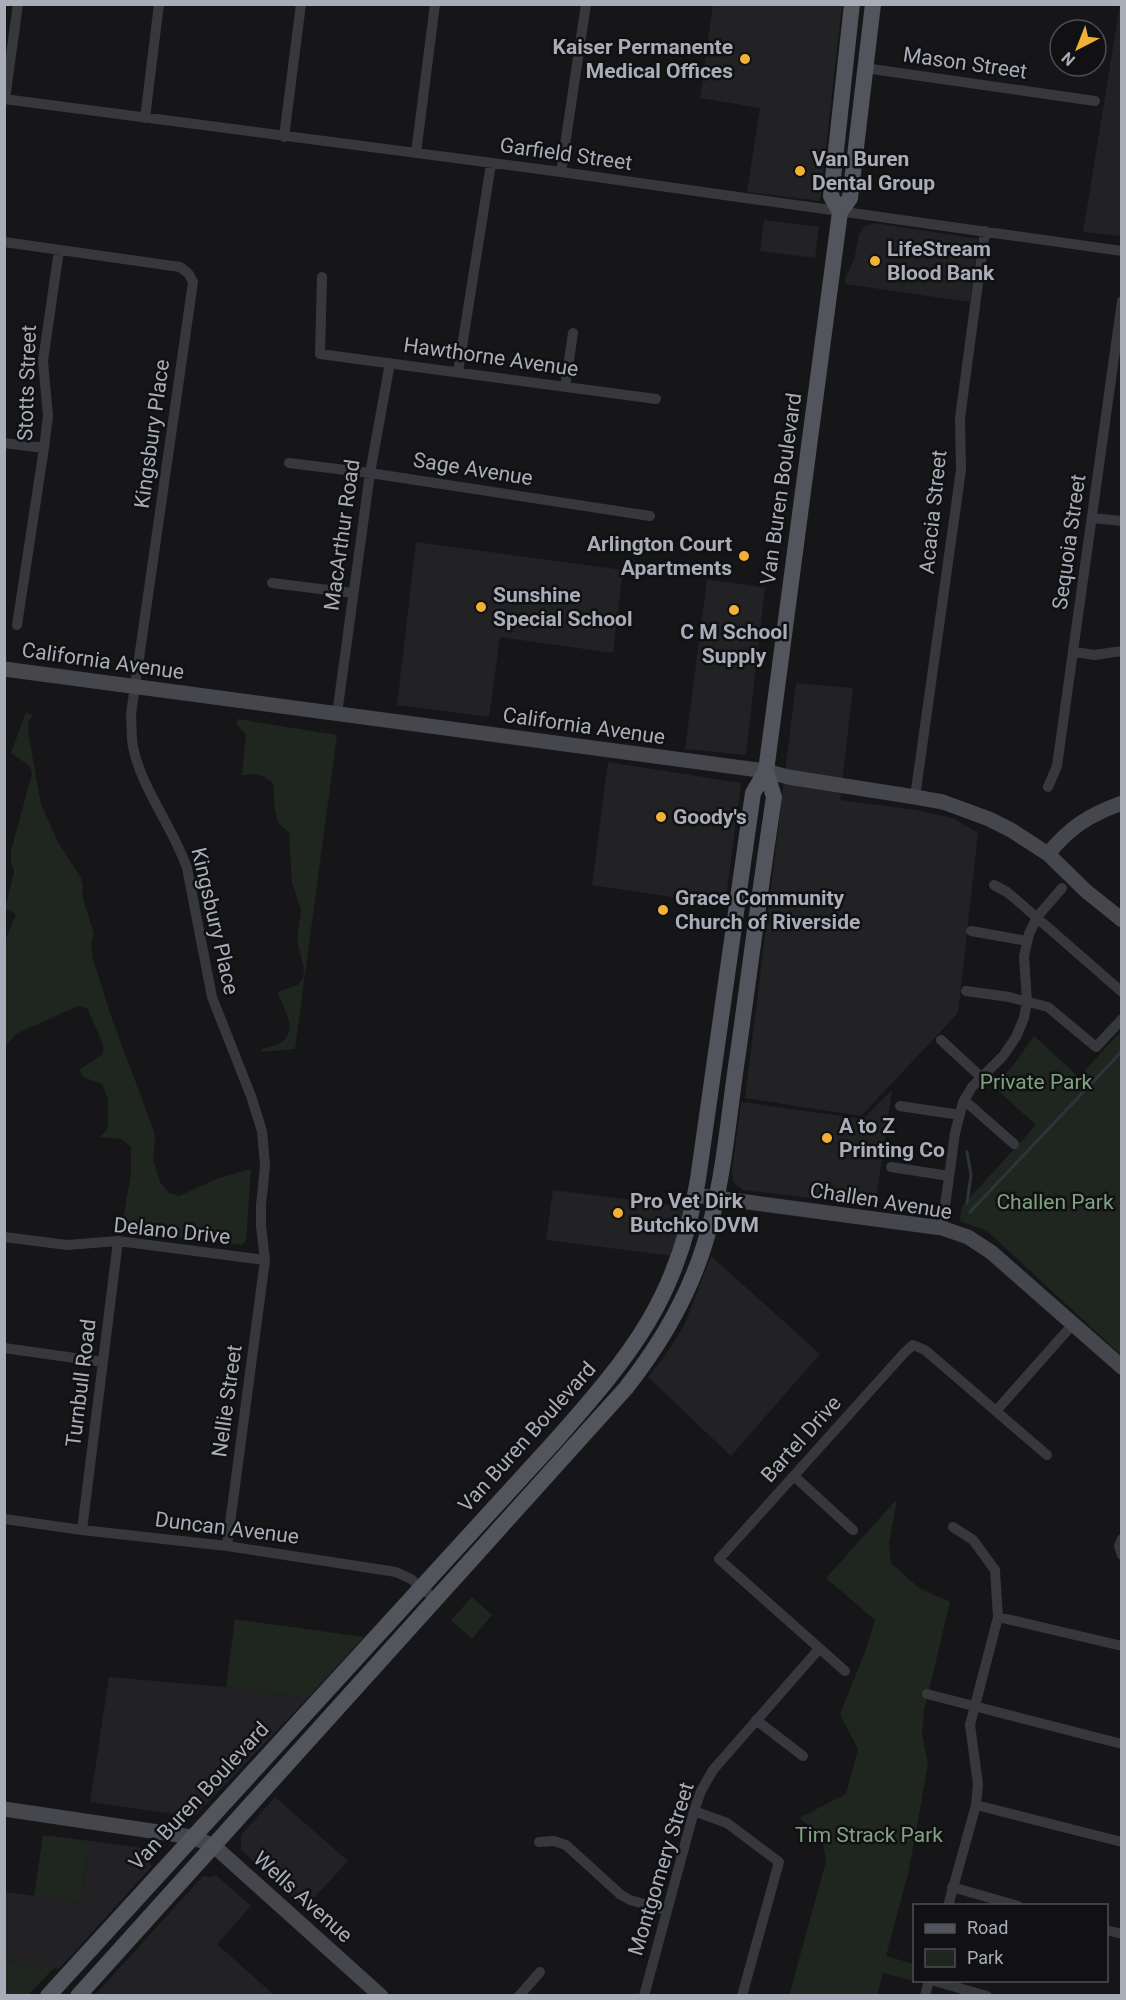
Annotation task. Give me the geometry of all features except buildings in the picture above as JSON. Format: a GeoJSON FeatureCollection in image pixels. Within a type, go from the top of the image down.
{"type":"FeatureCollection","features":[{"type":"Feature","properties":{"kind":"main road","name":"Van Buren Boulevard"},"geometry":{"type":"LineString","coordinates":[[840,212],[831,196],[852,4]]}},
{"type":"Feature","properties":{"kind":"main road","name":"Van Buren Boulevard"},"geometry":{"type":"LineString","coordinates":[[48,1995],[556,1440],[616,1370],[652,1318],[664,1295],[683,1246],[695,1195],[753,793],[766,771],[840,212],[850,198],[873,4]]}},
{"type":"Feature","properties":{"kind":"main road"},"geometry":{"type":"LineString","coordinates":[[849,36],[858,38],[861,45],[854,95],[859,126]]}},
{"type":"Feature","properties":{"kind":"main road","name":"California Avenue"},"geometry":{"type":"LineString","coordinates":[[4,669],[766,771],[788,777],[943,802],[989,819],[1048,854],[1100,903],[1122,920]]}},
{"type":"Feature","properties":{"kind":"main road","name":"Van Buren Boulevard"},"geometry":{"type":"LineString","coordinates":[[78,1995],[586,1434],[638,1373],[676,1313],[704,1246],[716,1198],[774,797],[766,771]]}},
{"type":"Feature","properties":{"kind":"main road"},"geometry":{"type":"LineString","coordinates":[[1048,854],[1070,829],[1089,816],[1122,803]]}},
{"type":"Feature","properties":{"kind":"main road","name":"Challen Avenue"},"geometry":{"type":"LineString","coordinates":[[695,1195],[942,1228],[968,1237],[991,1252],[1122,1367]]}},
{"type":"Feature","properties":{"kind":"main road"},"geometry":{"type":"LineString","coordinates":[[676,1313],[669,1307],[684,1263],[683,1246]]}},
{"type":"Feature","properties":{"kind":"main road"},"geometry":{"type":"LineString","coordinates":[[586,1434],[582,1426],[611,1388],[616,1379],[616,1370]]}},
{"type":"Feature","properties":{"kind":"main road","name":"Wells Avenue"},"geometry":{"type":"LineString","coordinates":[[4,1809],[192,1837],[214,1846],[381,1995]]}},
{"type":"Feature","properties":{"kind":"main road"},"geometry":{"type":"LineString","coordinates":[[66,1995],[72,1985],[124,1928],[134,1901]]}},
{"type":"Feature","properties":{"kind":"street"},"geometry":{"type":"LineString","coordinates":[[5,99],[18,4]]}},
{"type":"Feature","properties":{"kind":"street"},"geometry":{"type":"LineString","coordinates":[[144,118],[159,4]]}},
{"type":"Feature","properties":{"kind":"street"},"geometry":{"type":"LineString","coordinates":[[284,137],[301,4]]}},
{"type":"Feature","properties":{"kind":"street"},"geometry":{"type":"LineString","coordinates":[[416,153],[435,4]]}},
{"type":"Feature","properties":{"kind":"street"},"geometry":{"type":"LineString","coordinates":[[561,172],[586,4]]}},
{"type":"Feature","properties":{"kind":"street","name":"Mason Street"},"geometry":{"type":"LineString","coordinates":[[865,68],[1095,101]]}},
{"type":"Feature","properties":{"kind":"street","name":"Garfield Street"},"geometry":{"type":"LineString","coordinates":[[5,99],[561,172],[1122,251]]}},
{"type":"Feature","properties":{"kind":"street"},"geometry":{"type":"LineString","coordinates":[[458,372],[491,164]]}},
{"type":"Feature","properties":{"kind":"street","name":"Acacia Street"},"geometry":{"type":"LineString","coordinates":[[915,797],[961,470],[960,418],[985,231]]}},
{"type":"Feature","properties":{"kind":"street"},"geometry":{"type":"LineString","coordinates":[[4,242],[59,250]]}},
{"type":"Feature","properties":{"kind":"street","name":"Kingsbury Place"},"geometry":{"type":"LineString","coordinates":[[59,250],[180,267],[188,273],[193,282],[131,714],[133,746],[142,774],[181,850],[187,868],[212,997],[251,1096],[262,1131],[265,1166],[261,1215],[265,1260]]}},
{"type":"Feature","properties":{"kind":"street","name":"Stotts Street"},"geometry":{"type":"LineString","coordinates":[[17,624],[48,416],[43,361],[59,250]]}},
{"type":"Feature","properties":{"kind":"street","name":"Hawthorne Avenue"},"geometry":{"type":"LineString","coordinates":[[322,277],[320,354],[656,399]]}},
{"type":"Feature","properties":{"kind":"street","name":"Sequoia Street"},"geometry":{"type":"LineString","coordinates":[[1048,787],[1057,766],[1122,301]]}},
{"type":"Feature","properties":{"kind":"street"},"geometry":{"type":"LineString","coordinates":[[565,387],[573,333]]}},
{"type":"Feature","properties":{"kind":"street","name":"MacArthur Road"},"geometry":{"type":"LineString","coordinates":[[337,714],[370,473],[390,363]]}},
{"type":"Feature","properties":{"kind":"street"},"geometry":{"type":"LineString","coordinates":[[4,443],[44,448]]}},
{"type":"Feature","properties":{"kind":"street","name":"Sage Avenue"},"geometry":{"type":"LineString","coordinates":[[289,463],[370,473],[650,516]]}},
{"type":"Feature","properties":{"kind":"street"},"geometry":{"type":"LineString","coordinates":[[1092,518],[1122,521]]}},
{"type":"Feature","properties":{"kind":"street"},"geometry":{"type":"LineString","coordinates":[[272,583],[353,593]]}},
{"type":"Feature","properties":{"kind":"street"},"geometry":{"type":"LineString","coordinates":[[1074,652],[1095,655],[1122,651]]}},
{"type":"Feature","properties":{"kind":"street"},"geometry":{"type":"LineString","coordinates":[[994,885],[1007,892],[1037,917],[1122,992]]}},
{"type":"Feature","properties":{"kind":"street"},"geometry":{"type":"LineString","coordinates":[[942,1228],[949,1176],[964,1100],[972,1087],[1003,1056],[1016,1037],[1024,1018],[1027,1002],[1024,956],[1027,941],[1037,917],[1062,888]]}},
{"type":"Feature","properties":{"kind":"street"},"geometry":{"type":"LineString","coordinates":[[972,931],[1027,941]]}},
{"type":"Feature","properties":{"kind":"street"},"geometry":{"type":"LineString","coordinates":[[966,992],[1048,1006],[1096,1047],[1122,1019]]}},
{"type":"Feature","properties":{"kind":"street"},"geometry":{"type":"LineString","coordinates":[[941,1040],[982,1078]]}},
{"type":"Feature","properties":{"kind":"street"},"geometry":{"type":"LineString","coordinates":[[964,1100],[1014,1144]]}},
{"type":"Feature","properties":{"kind":"street"},"geometry":{"type":"LineString","coordinates":[[900,1106],[960,1115]]}},
{"type":"Feature","properties":{"kind":"street"},"geometry":{"type":"LineString","coordinates":[[891,1167],[949,1176]]}},
{"type":"Feature","properties":{"kind":"street","name":"Delano Drive"},"geometry":{"type":"LineString","coordinates":[[4,1237],[67,1245],[94,1245],[118,1241],[265,1260]]}},
{"type":"Feature","properties":{"kind":"street","name":"Turnbull Road"},"geometry":{"type":"LineString","coordinates":[[82,1530],[118,1241]]}},
{"type":"Feature","properties":{"kind":"street","name":"Nellie Street"},"geometry":{"type":"LineString","coordinates":[[227,1546],[265,1260]]}},
{"type":"Feature","properties":{"kind":"street"},"geometry":{"type":"LineString","coordinates":[[1047,1455],[996,1411],[1073,1324]]}},
{"type":"Feature","properties":{"kind":"street","name":"Bartel Drive"},"geometry":{"type":"LineString","coordinates":[[819,1649],[719,1559],[913,1345],[925,1350],[996,1411]]}},
{"type":"Feature","properties":{"kind":"street"},"geometry":{"type":"LineString","coordinates":[[4,1348],[103,1362]]}},
{"type":"Feature","properties":{"kind":"street"},"geometry":{"type":"LineString","coordinates":[[794,1476],[853,1530]]}},
{"type":"Feature","properties":{"kind":"street","name":"Duncan Avenue"},"geometry":{"type":"LineString","coordinates":[[4,1519],[227,1546],[396,1572],[406,1576],[435,1599]]}},
{"type":"Feature","properties":{"kind":"street"},"geometry":{"type":"LineString","coordinates":[[948,1904],[976,1804],[978,1784],[970,1725],[998,1617],[995,1570],[973,1540],[953,1527]]}},
{"type":"Feature","properties":{"kind":"street"},"geometry":{"type":"LineString","coordinates":[[1122,1539],[1119,1546],[1122,1555]]}},
{"type":"Feature","properties":{"kind":"street"},"geometry":{"type":"LineString","coordinates":[[998,1617],[1122,1646]]}},
{"type":"Feature","properties":{"kind":"street"},"geometry":{"type":"LineString","coordinates":[[819,1649],[845,1671]]}},
{"type":"Feature","properties":{"kind":"street","name":"Montgomery Street"},"geometry":{"type":"LineString","coordinates":[[644,1995],[701,1791],[713,1770],[819,1649]]}},
{"type":"Feature","properties":{"kind":"street"},"geometry":{"type":"LineString","coordinates":[[927,1694],[1122,1744]]}},
{"type":"Feature","properties":{"kind":"street"},"geometry":{"type":"LineString","coordinates":[[756,1720],[803,1756]]}},
{"type":"Feature","properties":{"kind":"street"},"geometry":{"type":"LineString","coordinates":[[976,1804],[1122,1842]]}},
{"type":"Feature","properties":{"kind":"street"},"geometry":{"type":"LineString","coordinates":[[694,1810],[727,1823],[779,1862],[742,1995]]}},
{"type":"Feature","properties":{"kind":"street"},"geometry":{"type":"LineString","coordinates":[[539,1842],[554,1841],[566,1845],[621,1895],[630,1900],[666,1910]]}},
{"type":"Feature","properties":{"kind":"street"},"geometry":{"type":"LineString","coordinates":[[952,1887],[1014,1904]]}},
{"type":"Feature","properties":{"kind":"street"},"geometry":{"type":"LineString","coordinates":[[519,1995],[540,1972]]}},
{"type":"Feature","properties":{"kind":"street"},"geometry":{"type":"LineString","coordinates":[[938,1982],[987,1995]]}},
{"type":"Feature","properties":{"kind":"shaded area"},"geometry":{"type":"Polygon","coordinates":[[[713,5],[842,5],[820,201],[747,192],[760,108],[700,98],[713,5]]]}},
{"type":"Feature","properties":{"kind":"shaded area"},"geometry":{"type":"Polygon","coordinates":[[[1121,5],[1121,236],[1083,232],[1121,5]]]}},
{"type":"Feature","properties":{"kind":"shaded area"},"geometry":{"type":"Polygon","coordinates":[[[764,220],[819,227],[815,258],[760,251],[764,220]]]}},
{"type":"Feature","properties":{"kind":"shaded area"},"geometry":{"type":"Polygon","coordinates":[[[875,223],[978,239],[970,302],[845,284],[845,278],[854,260],[859,234],[865,226],[875,223]]]}},
{"type":"Feature","properties":{"kind":"shaded area"},"geometry":{"type":"Polygon","coordinates":[[[416,542],[623,570],[613,653],[500,637],[489,717],[397,705],[416,542]]]}},
{"type":"Feature","properties":{"kind":"shaded area"},"geometry":{"type":"Polygon","coordinates":[[[707,579],[765,588],[746,755],[685,749],[707,579]]]}},
{"type":"Feature","properties":{"kind":"shaded area"},"geometry":{"type":"Polygon","coordinates":[[[796,683],[853,688],[840,800],[916,810],[953,818],[978,833],[958,1013],[861,1116],[745,1098],[796,683]]]}},
{"type":"Feature","properties":{"kind":"shaded area"},"geometry":{"type":"Polygon","coordinates":[[[608,762],[741,783],[725,905],[592,885],[608,762]]]}},
{"type":"Feature","properties":{"kind":"shaded area"},"geometry":{"type":"Polygon","coordinates":[[[892,1090],[875,1206],[743,1190],[733,1182],[732,1171],[741,1102],[863,1119],[892,1090]]]}},
{"type":"Feature","properties":{"kind":"shaded area"},"geometry":{"type":"Polygon","coordinates":[[[553,1190],[687,1207],[672,1256],[546,1240],[553,1190]]]}},
{"type":"Feature","properties":{"kind":"shaded area"},"geometry":{"type":"Polygon","coordinates":[[[711,1256],[820,1354],[731,1456],[648,1377],[684,1326],[711,1256]]]}},
{"type":"Feature","properties":{"kind":"shaded area"},"geometry":{"type":"Polygon","coordinates":[[[109,1677],[226,1687],[308,1698],[194,1817],[90,1802],[109,1677]]]}},
{"type":"Feature","properties":{"kind":"shaded area"},"geometry":{"type":"Polygon","coordinates":[[[275,1797],[348,1861],[305,1908],[241,1850],[241,1835],[275,1797]]]}},
{"type":"Feature","properties":{"kind":"shaded area"},"geometry":{"type":"Polygon","coordinates":[[[90,1841],[143,1848],[142,1851],[152,1866],[59,1969],[5,1961],[5,1892],[80,1902],[90,1841]]]}},
{"type":"Feature","properties":{"kind":"shaded area"},"geometry":{"type":"Polygon","coordinates":[[[216,1875],[251,1906],[217,1944],[274,1995],[95,1995],[203,1876],[216,1875]]]}},
{"type":"Feature","properties":{"kind":"green space"},"geometry":{"type":"Polygon","coordinates":[[[26,712],[33,715],[29,721],[28,732],[41,804],[58,842],[81,878],[82,895],[94,934],[91,944],[93,959],[112,1019],[154,1131],[153,1160],[160,1182],[169,1193],[179,1196],[219,1178],[251,1169],[246,1241],[241,1245],[121,1230],[131,1175],[131,1147],[121,1139],[100,1137],[108,1128],[108,1099],[102,1084],[83,1077],[79,1070],[103,1054],[103,1044],[87,1008],[78,1006],[16,1034],[5,1046],[5,941],[16,914],[5,909],[14,872],[11,851],[32,774],[30,766],[11,753],[26,712]]]}},
{"type":"Feature","properties":{"kind":"green space"},"geometry":{"type":"Polygon","coordinates":[[[237,719],[337,735],[295,1049],[262,1052],[262,1049],[286,1039],[289,1033],[286,1012],[277,992],[298,985],[303,978],[304,969],[297,940],[301,910],[292,882],[289,832],[283,828],[276,817],[273,784],[263,776],[242,775],[246,734],[237,725],[237,719]]]}},
{"type":"Feature","properties":{"kind":"green space","name":"Challen Park"},"geometry":{"type":"Polygon","coordinates":[[[1121,1031],[1121,1355],[987,1231],[960,1221],[962,1206],[1036,1125],[994,1087],[1034,1036],[1079,1077],[1121,1031]]]}},
{"type":"Feature","properties":{"kind":"green space","name":"Tim Strack Park"},"geometry":{"type":"Polygon","coordinates":[[[897,1499],[889,1544],[891,1563],[919,1588],[950,1602],[924,1711],[922,1734],[928,1764],[909,1870],[886,1956],[913,1964],[913,1981],[883,1973],[877,1995],[789,1996],[826,1861],[822,1837],[799,1818],[846,1794],[858,1749],[840,1714],[875,1620],[826,1578],[897,1499]]]}},
{"type":"Feature","properties":{"kind":"green space"},"geometry":{"type":"Polygon","coordinates":[[[472,1597],[492,1615],[472,1639],[451,1620],[472,1597]]]}},
{"type":"Feature","properties":{"kind":"green space"},"geometry":{"type":"Polygon","coordinates":[[[235,1619],[364,1637],[308,1698],[226,1687],[235,1619]]]}},
{"type":"Feature","properties":{"kind":"green space"},"geometry":{"type":"Polygon","coordinates":[[[43,1835],[90,1841],[80,1902],[34,1896],[43,1835]]]}},
{"type":"Feature","properties":{"kind":"green space"},"geometry":{"type":"Polygon","coordinates":[[[5,1961],[54,1968],[28,1995],[5,1995],[5,1961]]]}},
{"type":"Feature","properties":{"kind":"waterway"},"geometry":{"type":"LineString","coordinates":[[970,1212],[1122,1051]]}},
{"type":"Feature","properties":{"kind":"waterway"},"geometry":{"type":"LineString","coordinates":[[967,1152],[971,1175],[967,1203]]}},
{"type":"Feature","properties":{"kind":"place","name":"Kaiser Permanente Medical Offices"},"geometry":{"type":"Point","coordinates":[745,59]}},
{"type":"Feature","properties":{"kind":"place","name":"Van Buren Dental Group"},"geometry":{"type":"Point","coordinates":[800,171]}},
{"type":"Feature","properties":{"kind":"place","name":"LifeStream Blood Bank"},"geometry":{"type":"Point","coordinates":[875,261]}},
{"type":"Feature","properties":{"kind":"place","name":"Arlington Court Apartments"},"geometry":{"type":"Point","coordinates":[744,556]}},
{"type":"Feature","properties":{"kind":"place","name":"Sunshine Special School"},"geometry":{"type":"Point","coordinates":[481,607]}},
{"type":"Feature","properties":{"kind":"place","name":"C M School Supply"},"geometry":{"type":"Point","coordinates":[734,610]}},
{"type":"Feature","properties":{"kind":"place","name":"Goody's"},"geometry":{"type":"Point","coordinates":[661,817]}},
{"type":"Feature","properties":{"kind":"place","name":"Grace Community Church of Riverside"},"geometry":{"type":"Point","coordinates":[663,910]}},
{"type":"Feature","properties":{"kind":"place","name":"A to Z Printing Co"},"geometry":{"type":"Point","coordinates":[827,1138]}},
{"type":"Feature","properties":{"kind":"place","name":"Pro Vet Dirk Butchko DVM"},"geometry":{"type":"Point","coordinates":[618,1213]}},
{"type":"Feature","properties":{"kind":"park label","name":"Private Park"},"geometry":{"type":"Point","coordinates":[1036,1082]}}]}
